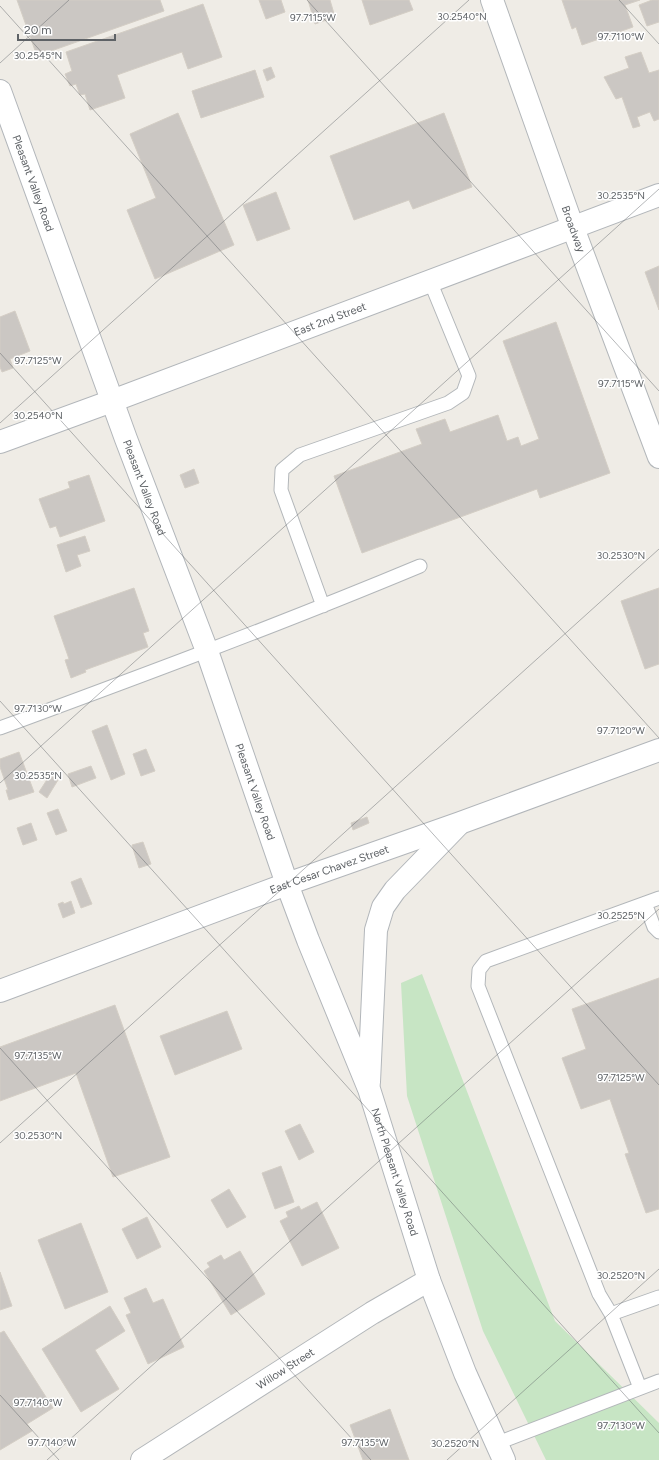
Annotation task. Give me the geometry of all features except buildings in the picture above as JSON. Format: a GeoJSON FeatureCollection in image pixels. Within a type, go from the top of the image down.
{"type":"FeatureCollection","features":[{"type":"Feature","properties":{"kind":"main road","name":"Broadway"},"geometry":{"type":"LineString","coordinates":[[492,0],[573,228],[659,457]]}},
{"type":"Feature","properties":{"kind":"main road","name":"Pleasant Valley Road"},"geometry":{"type":"LineString","coordinates":[[0,91],[112,401],[207,651],[287,884]]}},
{"type":"Feature","properties":{"kind":"main road","name":"East 2nd Street"},"geometry":{"type":"LineString","coordinates":[[0,442],[659,195]]}},
{"type":"Feature","properties":{"kind":"main road","name":"East Cesar Chavez Street"},"geometry":{"type":"LineString","coordinates":[[0,991],[287,884],[460,823],[659,750]]}},
{"type":"Feature","properties":{"kind":"main road"},"geometry":{"type":"LineString","coordinates":[[369,1089],[376,930],[383,906],[395,890],[460,823]]}},
{"type":"Feature","properties":{"kind":"main road","name":"North Pleasant Valley Road"},"geometry":{"type":"LineString","coordinates":[[287,884],[369,1089],[429,1280],[465,1373],[500,1452]]}},
{"type":"Feature","properties":{"kind":"main road","name":"Willow Street"},"geometry":{"type":"LineString","coordinates":[[142,1460],[372,1313],[429,1280]]}},
{"type":"Feature","properties":{"kind":"lane"},"geometry":{"type":"LineString","coordinates":[[323,606],[281,490],[282,470],[300,455],[448,403],[464,393],[469,376],[430,282]]}},
{"type":"Feature","properties":{"kind":"lane"},"geometry":{"type":"LineString","coordinates":[[0,728],[207,651],[420,566]]}},
{"type":"Feature","properties":{"kind":"lane"},"geometry":{"type":"LineString","coordinates":[[640,1388],[611,1314],[599,1294],[478,986],[479,970],[486,961],[659,898]]}},
{"type":"Feature","properties":{"kind":"lane"},"geometry":{"type":"LineString","coordinates":[[645,903],[654,927],[659,932]]}},
{"type":"Feature","properties":{"kind":"lane"},"geometry":{"type":"LineString","coordinates":[[611,1314],[659,1297]]}},
{"type":"Feature","properties":{"kind":"lane"},"geometry":{"type":"LineString","coordinates":[[500,1452],[640,1388],[659,1381]]}},
{"type":"Feature","properties":{"kind":"green space"},"geometry":{"type":"Polygon","coordinates":[[[422,974],[555,1321],[659,1423],[659,1460],[546,1460],[483,1331],[407,1096],[401,983],[422,974]]]}}]}
